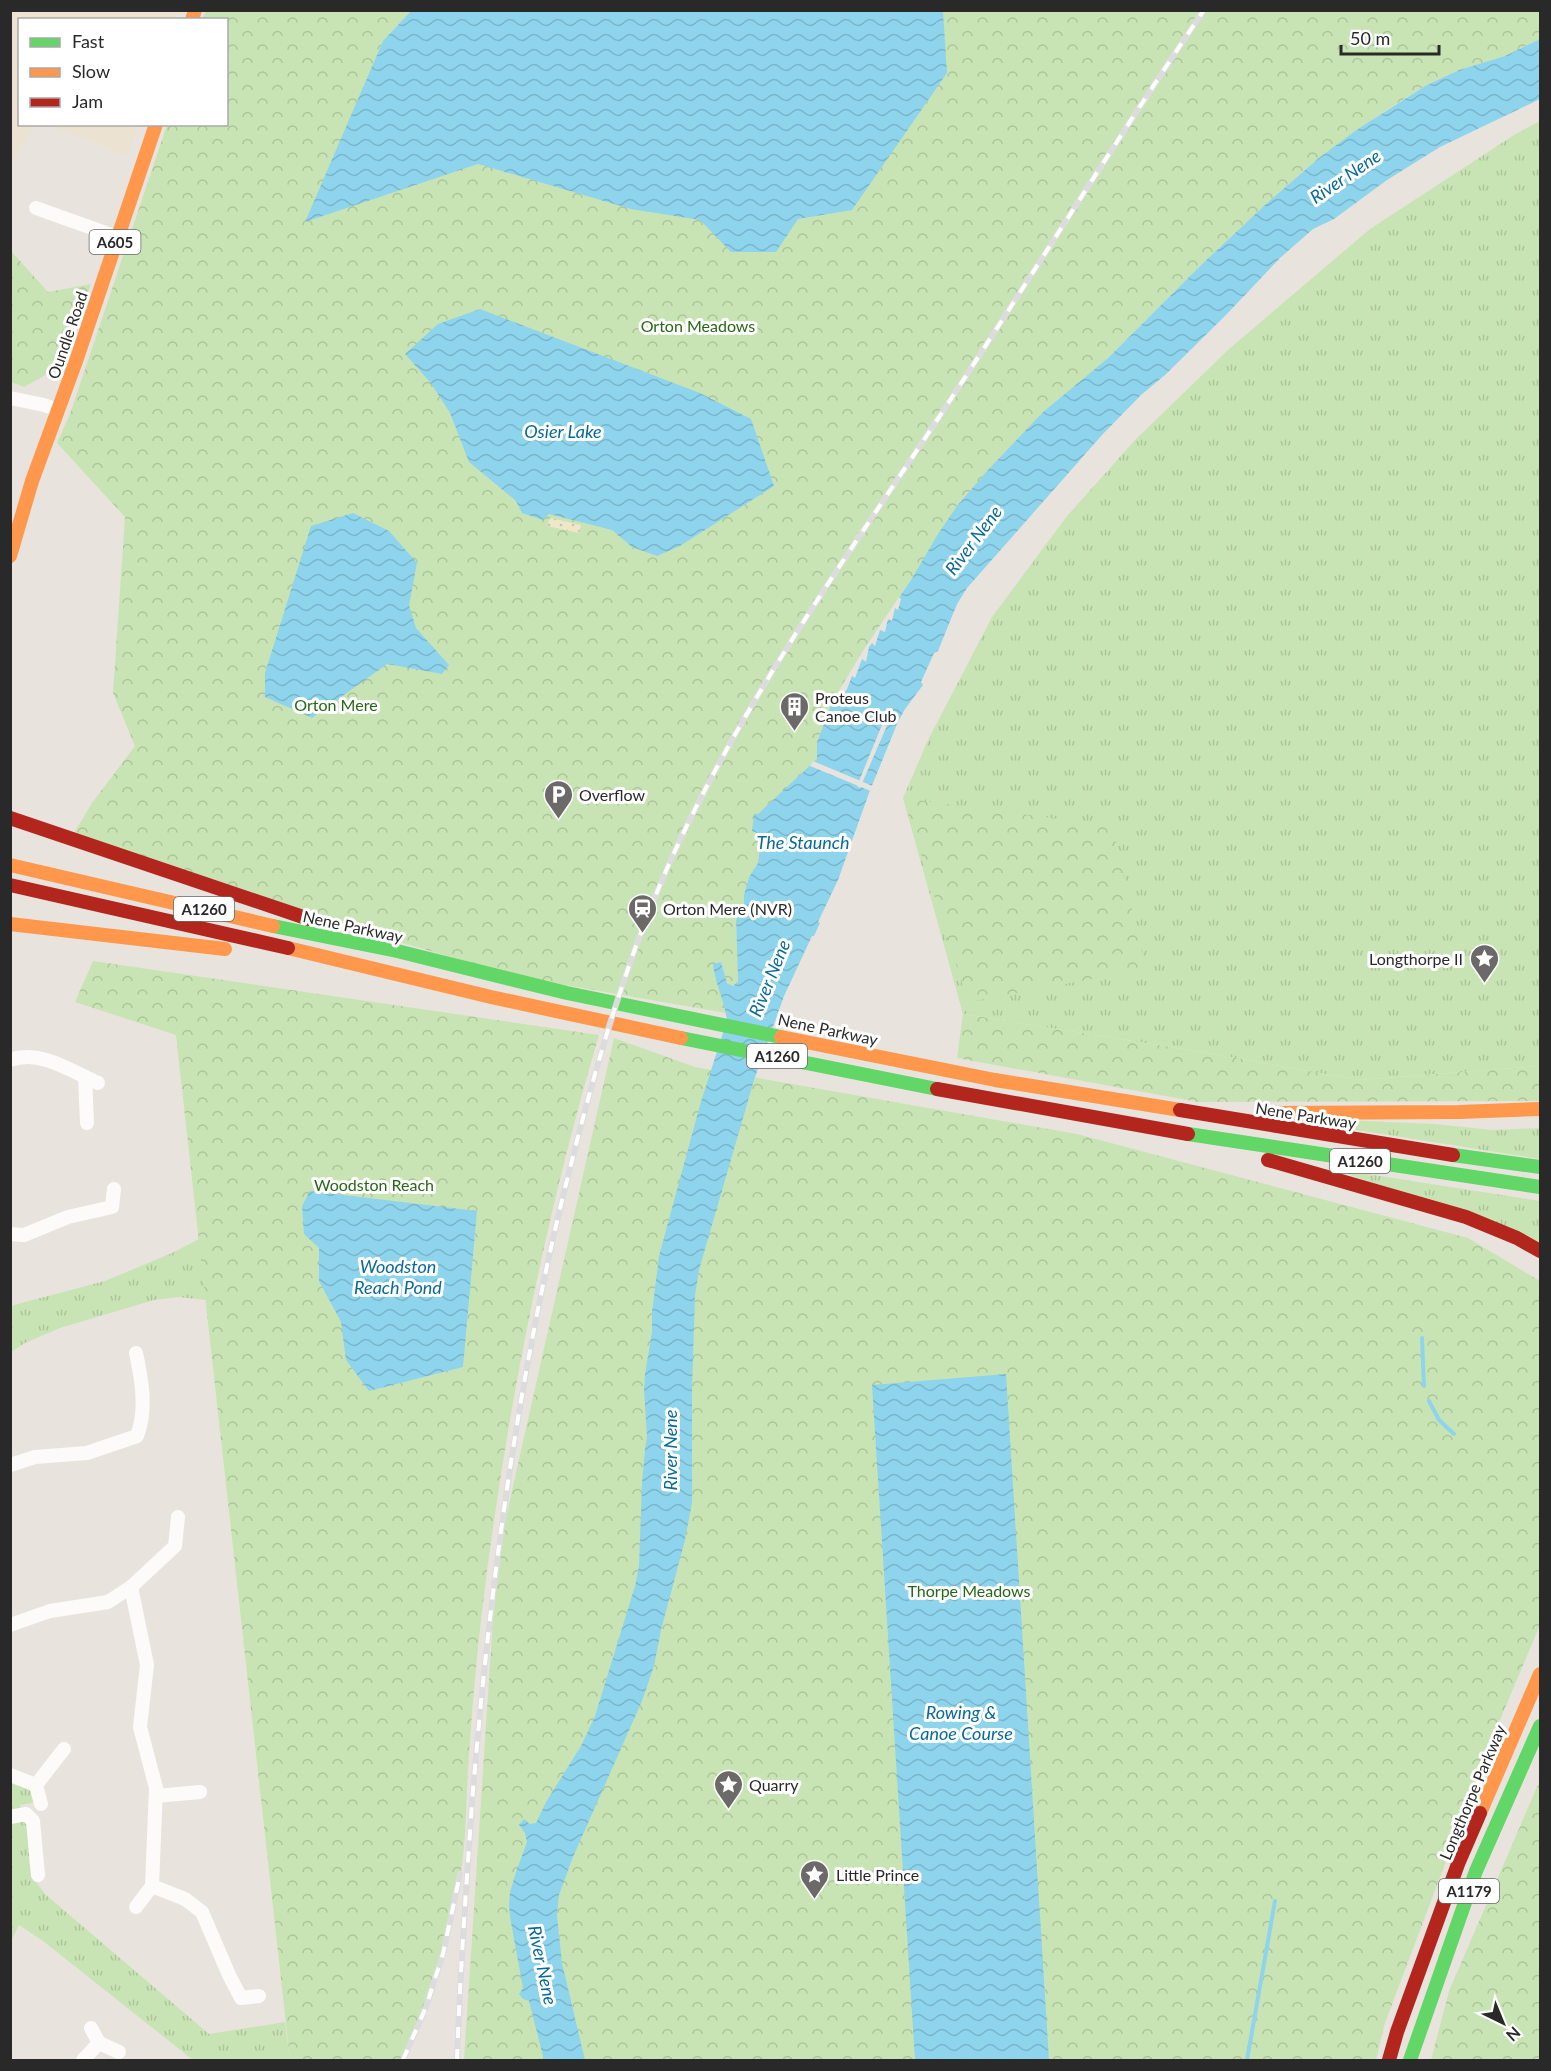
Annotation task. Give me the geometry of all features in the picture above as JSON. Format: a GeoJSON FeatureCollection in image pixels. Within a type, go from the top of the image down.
{"type":"FeatureCollection","features":[{"type":"Feature","properties":{"kind":"main road","name":"Oundle Road"},"geometry":{"type":"LineString","coordinates":[[10,556],[33,481],[155,126]]}},
{"type":"Feature","properties":{"kind":"main road"},"geometry":{"type":"LineString","coordinates":[[10,818],[360,936],[397,951]]}},
{"type":"Feature","properties":{"kind":"main road","name":"Nene Parkway"},"geometry":{"type":"LineString","coordinates":[[10,865],[320,937],[397,951],[567,993],[995,1080],[1540,1167]]}},
{"type":"Feature","properties":{"kind":"main road","name":"A1260"},"geometry":{"type":"LineString","coordinates":[[10,885],[563,1013],[991,1100],[1450,1175],[1540,1186]]}},
{"type":"Feature","properties":{"kind":"main road"},"geometry":{"type":"LineString","coordinates":[[10,924],[208,946],[386,972]]}},
{"type":"Feature","properties":{"kind":"main road"},"geometry":{"type":"LineString","coordinates":[[1193,1113],[1448,1112],[1540,1109]]}},
{"type":"Feature","properties":{"kind":"main road"},"geometry":{"type":"LineString","coordinates":[[1179,1132],[1466,1217],[1517,1238],[1540,1251]]}},
{"type":"Feature","properties":{"kind":"main road","name":"Longthorpe Parkway"},"geometry":{"type":"LineString","coordinates":[[1389,2061],[1397,2032],[1458,1864],[1540,1674]]}},
{"type":"Feature","properties":{"kind":"main road","name":"A1179"},"geometry":{"type":"LineString","coordinates":[[1410,2061],[1476,1872],[1540,1726]]}},
{"type":"Feature","properties":{"kind":"street"},"geometry":{"type":"LineString","coordinates":[[36,208],[117,237]]}},
{"type":"Feature","properties":{"kind":"street"},"geometry":{"type":"LineString","coordinates":[[10,398],[58,410]]}},
{"type":"Feature","properties":{"kind":"street"},"geometry":{"type":"LineString","coordinates":[[10,1060],[22,1056],[43,1058],[92,1080],[87,1123]]}},
{"type":"Feature","properties":{"kind":"street"},"geometry":{"type":"LineString","coordinates":[[10,1234],[24,1235],[68,1217],[112,1207],[114,1189]]}},
{"type":"Feature","properties":{"kind":"street"},"geometry":{"type":"LineString","coordinates":[[10,1465],[35,1457],[87,1453],[136,1436],[142,1423],[142,1384],[136,1353]]}},
{"type":"Feature","properties":{"kind":"street"},"geometry":{"type":"LineString","coordinates":[[10,1625],[50,1611],[108,1602],[131,1587],[175,1546],[178,1517]]}},
{"type":"Feature","properties":{"kind":"street"},"geometry":{"type":"LineString","coordinates":[[131,1587],[147,1665],[140,1727],[156,1788],[152,1886],[136,1907]]}},
{"type":"Feature","properties":{"kind":"street"},"geometry":{"type":"LineString","coordinates":[[36,1785],[64,1749]]}},
{"type":"Feature","properties":{"kind":"street"},"geometry":{"type":"LineString","coordinates":[[10,1775],[36,1785]]}},
{"type":"Feature","properties":{"kind":"street"},"geometry":{"type":"LineString","coordinates":[[36,1785],[41,1804]]}},
{"type":"Feature","properties":{"kind":"street"},"geometry":{"type":"LineString","coordinates":[[156,1796],[200,1792]]}},
{"type":"Feature","properties":{"kind":"street"},"geometry":{"type":"LineString","coordinates":[[10,1817],[26,1814],[33,1821],[38,1875]]}},
{"type":"Feature","properties":{"kind":"street"},"geometry":{"type":"LineString","coordinates":[[152,1886],[185,1899],[198,1908],[212,1932],[228,1975],[241,1998],[259,1996]]}},
{"type":"Feature","properties":{"kind":"street"},"geometry":{"type":"LineString","coordinates":[[91,2028],[99,2043],[119,2052]]}},
{"type":"Feature","properties":{"kind":"street"},"geometry":{"type":"LineString","coordinates":[[83,2061],[99,2043]]}},
{"type":"Feature","properties":{"kind":"shaded area"},"geometry":{"type":"Polygon","coordinates":[[[11,10],[181,10],[178,18],[18,18],[18,126],[33,126],[11,164],[11,10]]]}},
{"type":"Feature","properties":{"kind":"shaded area"},"geometry":{"type":"Polygon","coordinates":[[[52,126],[139,126],[127,156],[52,126]]]}},
{"type":"Feature","properties":{"kind":"green space","name":"Orton Meadows"},"geometry":{"type":"Polygon","coordinates":[[[206,11],[1540,11],[1540,39],[1505,56],[1459,70],[1425,86],[1320,157],[1200,266],[1108,358],[1043,412],[957,506],[832,702],[817,742],[817,759],[757,833],[761,839],[758,863],[749,877],[744,895],[744,908],[736,920],[738,981],[733,986],[725,979],[721,962],[726,1013],[519,977],[403,943],[74,833],[92,803],[135,746],[113,693],[125,517],[57,443],[70,414],[167,126],[228,126],[228,18],[202,18],[206,11]]]}},
{"type":"Feature","properties":{"kind":"green space"},"geometry":{"type":"Polygon","coordinates":[[[1540,121],[1540,1066],[1359,1080],[1196,1051],[963,1014],[903,798],[928,740],[992,617],[1067,516],[1136,439],[1229,349],[1370,229],[1514,135],[1540,121]]]}},
{"type":"Feature","properties":{"kind":"green space"},"geometry":{"type":"Polygon","coordinates":[[[10,250],[48,292],[91,284],[60,367],[24,387],[11,382],[10,250]]]}},
{"type":"Feature","properties":{"kind":"green space"},"geometry":{"type":"Polygon","coordinates":[[[903,798],[1112,826],[1146,969],[968,1002],[903,798]]]}},
{"type":"Feature","properties":{"kind":"green space","name":"Woodston Reach"},"geometry":{"type":"Polygon","coordinates":[[[93,961],[599,1035],[547,1234],[507,1436],[479,1640],[468,1768],[465,1837],[458,1890],[440,1965],[403,2060],[290,2060],[176,1035],[75,1002],[93,961]]]}},
{"type":"Feature","properties":{"kind":"green space"},"geometry":{"type":"Polygon","coordinates":[[[963,1014],[1196,1051],[1359,1080],[1540,1066],[1540,1101],[1198,1102],[957,1058],[963,1014]]]}},
{"type":"Feature","properties":{"kind":"green space","name":"Thorpe Meadows"},"geometry":{"type":"Polygon","coordinates":[[[614,1038],[695,1067],[1077,1134],[1468,1238],[1540,1281],[1540,1625],[1494,1734],[1385,2023],[1376,2060],[464,2060],[497,1557],[614,1038]]]}},
{"type":"Feature","properties":{"kind":"green space"},"geometry":{"type":"Polygon","coordinates":[[[1275,1117],[1435,1124],[1492,1130],[1540,1128],[1540,1159],[1275,1117]]]}},
{"type":"Feature","properties":{"kind":"green space"},"geometry":{"type":"Polygon","coordinates":[[[1335,1169],[1540,1201],[1540,1246],[1335,1169]]]}},
{"type":"Feature","properties":{"kind":"green space"},"geometry":{"type":"Polygon","coordinates":[[[199,1239],[206,1300],[179,1297],[154,1300],[60,1328],[25,1343],[11,1352],[10,1306],[105,1281],[199,1239]]]}},
{"type":"Feature","properties":{"kind":"green space"},"geometry":{"type":"Polygon","coordinates":[[[11,1779],[34,1792],[36,1800],[20,1805],[33,1840],[29,1860],[32,1877],[46,1895],[209,2034],[285,2022],[290,2060],[193,2060],[43,1941],[19,1925],[11,1941],[11,1779]]]}},
{"type":"Feature","properties":{"kind":"green space"},"geometry":{"type":"Polygon","coordinates":[[[1540,1780],[1540,2060],[1431,2060],[1449,1991],[1540,1780]]]}},
{"type":"Feature","properties":{"kind":"sand"},"geometry":{"type":"Polygon","coordinates":[[[550,518],[581,525],[579,533],[547,526],[550,518]]]}},
{"type":"Feature","properties":{"kind":"water"},"geometry":{"type":"Polygon","coordinates":[[[412,10],[943,11],[947,73],[852,210],[798,219],[776,252],[731,252],[700,220],[631,209],[478,164],[305,222],[383,41],[412,10]]]}},
{"type":"Feature","properties":{"kind":"water"},"geometry":{"type":"Polygon","coordinates":[[[1540,39],[1540,99],[1440,147],[1387,180],[1334,219],[1313,229],[1280,258],[1225,316],[1102,435],[967,588],[957,604],[938,651],[934,653],[921,682],[923,685],[897,724],[838,880],[818,922],[820,923],[814,936],[784,996],[754,1080],[699,1270],[695,1295],[692,1388],[692,1503],[685,1540],[661,1630],[654,1666],[642,1701],[573,1857],[559,1895],[557,1915],[562,1963],[585,2060],[544,2060],[529,2001],[523,1999],[519,1994],[523,1988],[510,1917],[510,1892],[527,1842],[525,1833],[519,1825],[524,1819],[530,1824],[536,1823],[546,1802],[581,1746],[595,1716],[635,1586],[639,1566],[642,1483],[647,1437],[645,1374],[652,1332],[652,1312],[659,1256],[700,1105],[727,1020],[713,964],[721,962],[727,983],[733,986],[738,981],[736,920],[744,908],[744,895],[749,877],[758,863],[761,840],[757,833],[752,831],[754,814],[757,815],[817,759],[817,742],[832,702],[938,534],[957,506],[1043,412],[1108,358],[1200,266],[1320,157],[1358,129],[1425,86],[1459,70],[1505,56],[1540,39]],[[884,720],[857,786],[860,788],[889,721],[884,720]]]}},
{"type":"Feature","properties":{"kind":"water","name":"Osier Lake"},"geometry":{"type":"Polygon","coordinates":[[[480,309],[700,393],[751,419],[774,486],[680,546],[657,556],[632,547],[612,530],[549,514],[543,520],[522,513],[516,501],[469,462],[450,413],[430,382],[405,354],[438,324],[480,309]]]}},
{"type":"Feature","properties":{"kind":"water","name":"Orton Mere"},"geometry":{"type":"Polygon","coordinates":[[[353,513],[389,531],[417,563],[409,605],[416,628],[449,665],[442,674],[387,664],[312,718],[265,697],[265,673],[311,526],[353,513]]]}},
{"type":"Feature","properties":{"kind":"water","name":"Woodston Reach Pond"},"geometry":{"type":"Polygon","coordinates":[[[310,1191],[477,1211],[463,1367],[369,1391],[346,1360],[341,1322],[319,1281],[319,1248],[304,1234],[302,1206],[310,1191]]]}},
{"type":"Feature","properties":{"kind":"water","name":"Rowing & Canoe Course"},"geometry":{"type":"Polygon","coordinates":[[[1006,1374],[1049,2060],[915,2060],[872,1385],[1006,1374]]]}},
{"type":"Feature","properties":{"kind":"pier"},"geometry":{"type":"Polygon","coordinates":[[[899,597],[901,599],[898,610],[895,608],[892,621],[888,619],[885,632],[880,630],[875,646],[872,643],[869,647],[866,662],[862,659],[855,678],[852,676],[836,706],[832,702],[899,597]]]}},
{"type":"Feature","properties":{"kind":"pier"},"geometry":{"type":"Polygon","coordinates":[[[813,761],[875,787],[873,792],[810,766],[813,761]]]}},
{"type":"Feature","properties":{"kind":"waterway"},"geometry":{"type":"LineString","coordinates":[[1422,1338],[1424,1386]]}},
{"type":"Feature","properties":{"kind":"waterway"},"geometry":{"type":"LineString","coordinates":[[1429,1401],[1439,1420],[1454,1434]]}},
{"type":"Feature","properties":{"kind":"waterway"},"geometry":{"type":"LineString","coordinates":[[1247,2060],[1275,1901]]}},
{"type":"Feature","properties":{"kind":"railway"},"geometry":{"type":"LineString","coordinates":[[457,2060],[465,1899],[478,1729],[494,1582],[515,1435],[542,1290],[569,1172],[606,1038],[635,950],[669,864],[698,804],[763,686],[1204,10]]}},
{"type":"Feature","properties":{"kind":"railway"},"geometry":{"type":"LineString","coordinates":[[403,2060],[426,2007],[443,1954],[460,1874]]}},
{"type":"Feature","properties":{"kind":"traffic: fast"},"geometry":{"type":"LineString","coordinates":[[273,926],[397,951],[567,993],[781,1037]]}},
{"type":"Feature","properties":{"kind":"traffic: fast"},"geometry":{"type":"LineString","coordinates":[[681,1038],[937,1089]]}},
{"type":"Feature","properties":{"kind":"traffic: fast"},"geometry":{"type":"LineString","coordinates":[[1188,1134],[1540,1187]]}},
{"type":"Feature","properties":{"kind":"traffic: fast"},"geometry":{"type":"LineString","coordinates":[[1453,1155],[1540,1167]]}},
{"type":"Feature","properties":{"kind":"traffic: fast"},"geometry":{"type":"LineString","coordinates":[[1410,2060],[1476,1871],[1540,1726]]}},
{"type":"Feature","properties":{"kind":"traffic: slow"},"geometry":{"type":"LineString","coordinates":[[193,18],[195,10]]}},
{"type":"Feature","properties":{"kind":"traffic: slow"},"geometry":{"type":"LineString","coordinates":[[10,556],[32,481],[76,361],[155,126]]}},
{"type":"Feature","properties":{"kind":"traffic: slow"},"geometry":{"type":"LineString","coordinates":[[10,865],[273,926]]}},
{"type":"Feature","properties":{"kind":"traffic: slow"},"geometry":{"type":"LineString","coordinates":[[10,924],[225,949]]}},
{"type":"Feature","properties":{"kind":"traffic: slow"},"geometry":{"type":"LineString","coordinates":[[288,948],[491,997],[681,1038]]}},
{"type":"Feature","properties":{"kind":"traffic: slow"},"geometry":{"type":"LineString","coordinates":[[781,1037],[995,1080],[1180,1110]]}},
{"type":"Feature","properties":{"kind":"traffic: slow"},"geometry":{"type":"LineString","coordinates":[[1268,1113],[1459,1112],[1540,1109]]}},
{"type":"Feature","properties":{"kind":"traffic: slow"},"geometry":{"type":"LineString","coordinates":[[1480,1813],[1540,1674]]}},
{"type":"Feature","properties":{"kind":"traffic: jam"},"geometry":{"type":"LineString","coordinates":[[10,818],[309,919]]}},
{"type":"Feature","properties":{"kind":"traffic: jam"},"geometry":{"type":"LineString","coordinates":[[10,885],[288,948]]}},
{"type":"Feature","properties":{"kind":"traffic: jam"},"geometry":{"type":"LineString","coordinates":[[937,1089],[1188,1134]]}},
{"type":"Feature","properties":{"kind":"traffic: jam"},"geometry":{"type":"LineString","coordinates":[[1180,1110],[1453,1155]]}},
{"type":"Feature","properties":{"kind":"traffic: jam"},"geometry":{"type":"LineString","coordinates":[[1268,1160],[1466,1217],[1517,1238],[1540,1251]]}},
{"type":"Feature","properties":{"kind":"traffic: jam"},"geometry":{"type":"LineString","coordinates":[[1389,2060],[1458,1864],[1480,1813]]}},
{"type":"Feature","properties":{"kind":"place","name":"Proteus Canoe Club"},"geometry":{"type":"Point","coordinates":[794,732]}},
{"type":"Feature","properties":{"kind":"place","name":"Overflow"},"geometry":{"type":"Point","coordinates":[558,820]}},
{"type":"Feature","properties":{"kind":"place","name":"Orton Mere (NVR)"},"geometry":{"type":"Point","coordinates":[642,934]}},
{"type":"Feature","properties":{"kind":"place","name":"Longthorpe II"},"geometry":{"type":"Point","coordinates":[1484,984]}},
{"type":"Feature","properties":{"kind":"place","name":"Quarry"},"geometry":{"type":"Point","coordinates":[728,1810]}},
{"type":"Feature","properties":{"kind":"place","name":"Little Prince"},"geometry":{"type":"Point","coordinates":[815,1900]}},
{"type":"Feature","properties":{"kind":"water label","name":"River Nene"},"geometry":{"type":"Point","coordinates":[1345,176]}},
{"type":"Feature","properties":{"kind":"water label","name":"River Nene"},"geometry":{"type":"Point","coordinates":[973,540]}},
{"type":"Feature","properties":{"kind":"water label","name":"The Staunch"},"geometry":{"type":"Point","coordinates":[803,842]}},
{"type":"Feature","properties":{"kind":"water label","name":"River Nene"},"geometry":{"type":"Point","coordinates":[769,978]}},
{"type":"Feature","properties":{"kind":"water label","name":"River Nene"},"geometry":{"type":"Point","coordinates":[670,1450]}},
{"type":"Feature","properties":{"kind":"water label","name":"River Nene"},"geometry":{"type":"Point","coordinates":[543,1965]}}]}
